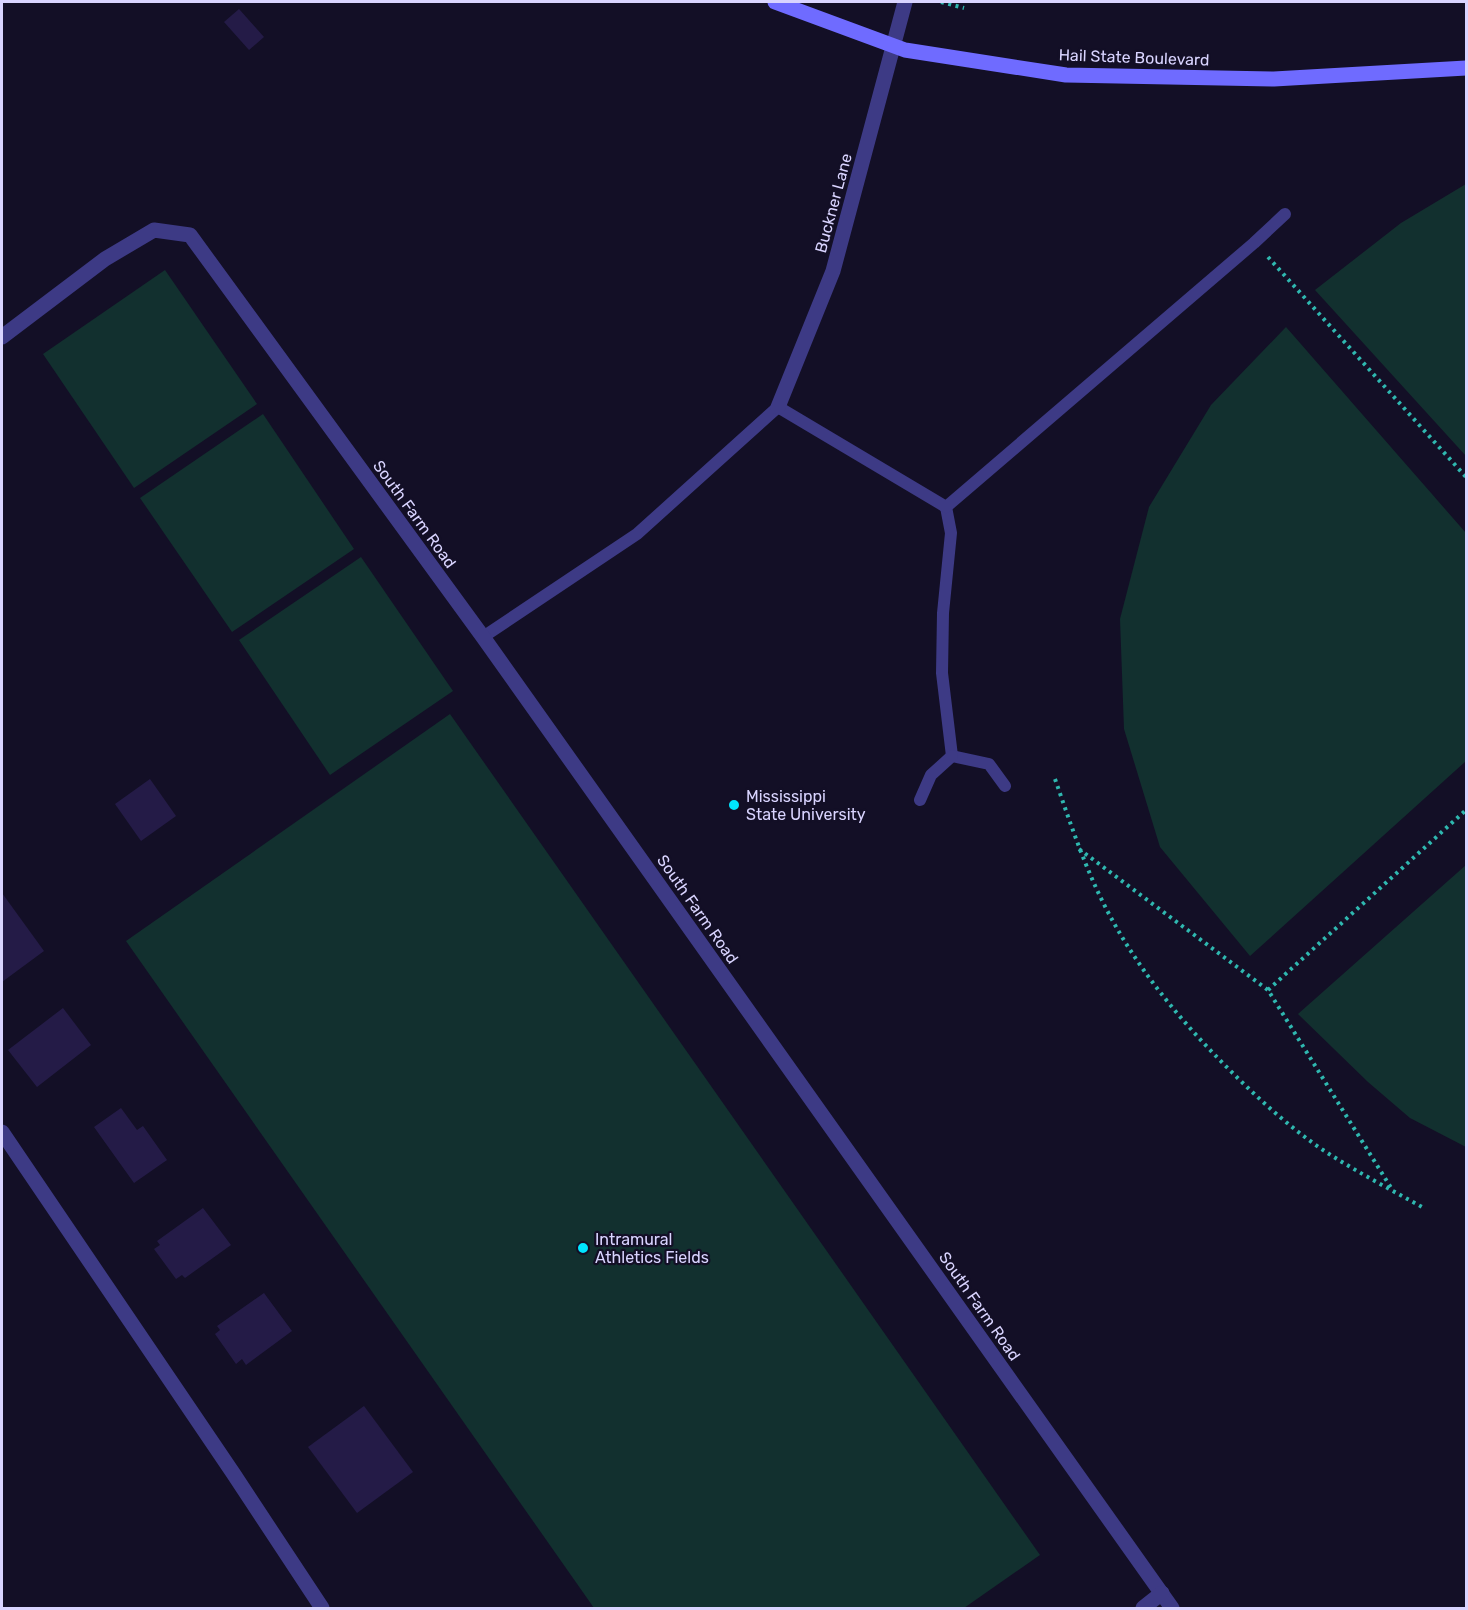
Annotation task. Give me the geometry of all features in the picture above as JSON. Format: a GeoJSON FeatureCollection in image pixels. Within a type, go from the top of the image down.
{"type":"FeatureCollection","features":[{"type":"Feature","properties":{"kind":"street","name":"Hail State Boulevard"},"geometry":{"type":"LineString","coordinates":[[775,2],[905,50],[1066,75],[1274,79],[1467,68]]}},
{"type":"Feature","properties":{"kind":"street","name":"Buckner Lane"},"geometry":{"type":"LineString","coordinates":[[778,407],[833,271],[905,2]]}},
{"type":"Feature","properties":{"kind":"street","name":"South Farm Road"},"geometry":{"type":"LineString","coordinates":[[2,337],[105,259],[154,230],[190,235],[483,637],[1172,1608]]}},
{"type":"Feature","properties":{"kind":"street"},"geometry":{"type":"LineString","coordinates":[[2,1132],[322,1608]]}},
{"type":"Feature","properties":{"kind":"street"},"geometry":{"type":"LineString","coordinates":[[1143,1608],[1162,1593]]}},
{"type":"Feature","properties":{"kind":"lane"},"geometry":{"type":"LineString","coordinates":[[946,507],[1285,214]]}},
{"type":"Feature","properties":{"kind":"lane"},"geometry":{"type":"LineString","coordinates":[[483,637],[638,534],[778,407],[946,507],[951,533],[943,613],[942,673],[952,756]]}},
{"type":"Feature","properties":{"kind":"lane"},"geometry":{"type":"LineString","coordinates":[[952,756],[989,764],[1005,786]]}},
{"type":"Feature","properties":{"kind":"lane"},"geometry":{"type":"LineString","coordinates":[[920,800],[931,775],[952,756]]}},
{"type":"Feature","properties":{"kind":"path"},"geometry":{"type":"LineString","coordinates":[[942,2],[964,8]]}},
{"type":"Feature","properties":{"kind":"path"},"geometry":{"type":"LineString","coordinates":[[1254,243],[1467,477]]}},
{"type":"Feature","properties":{"kind":"path"},"geometry":{"type":"LineString","coordinates":[[1055,780],[1078,849],[1109,914],[1140,966],[1184,1022],[1276,1114],[1319,1148],[1422,1207]]}},
{"type":"Feature","properties":{"kind":"path"},"geometry":{"type":"LineString","coordinates":[[1268,990],[1467,810]]}},
{"type":"Feature","properties":{"kind":"path"},"geometry":{"type":"LineString","coordinates":[[1078,849],[1268,990],[1394,1191]]}},
{"type":"Feature","properties":{"kind":"green space"},"geometry":{"type":"Polygon","coordinates":[[[1466,184],[1466,456],[1315,290],[1401,223],[1466,184]]]}},
{"type":"Feature","properties":{"kind":"green space"},"geometry":{"type":"Polygon","coordinates":[[[165,270],[257,404],[134,488],[43,354],[165,270]]]}},
{"type":"Feature","properties":{"kind":"green space"},"geometry":{"type":"Polygon","coordinates":[[[1286,327],[1466,533],[1466,761],[1250,956],[1160,847],[1124,729],[1120,619],[1149,507],[1211,405],[1286,327]]]}},
{"type":"Feature","properties":{"kind":"green space"},"geometry":{"type":"Polygon","coordinates":[[[263,414],[354,549],[232,632],[140,498],[263,414]]]}},
{"type":"Feature","properties":{"kind":"green space"},"geometry":{"type":"Polygon","coordinates":[[[361,557],[453,691],[330,775],[239,640],[361,557]]]}},
{"type":"Feature","properties":{"kind":"green space","name":"Intramural Athletics Fields"},"geometry":{"type":"Polygon","coordinates":[[[450,714],[1040,1555],[964,1608],[594,1608],[126,941],[450,714]]]}},
{"type":"Feature","properties":{"kind":"green space"},"geometry":{"type":"Polygon","coordinates":[[[1466,865],[1466,1147],[1410,1118],[1368,1082],[1298,1014],[1466,865]]]}},
{"type":"Feature","properties":{"kind":"building"},"geometry":{"type":"Polygon","coordinates":[[[239,9],[264,37],[249,50],[224,22],[239,9]]]}},
{"type":"Feature","properties":{"kind":"building"},"geometry":{"type":"Polygon","coordinates":[[[150,779],[176,816],[141,841],[115,804],[150,779]]]}},
{"type":"Feature","properties":{"kind":"building"},"geometry":{"type":"Polygon","coordinates":[[[2,893],[44,951],[2,982],[2,893]]]}},
{"type":"Feature","properties":{"kind":"building"},"geometry":{"type":"Polygon","coordinates":[[[63,1008],[91,1045],[37,1087],[8,1050],[63,1008]]]}},
{"type":"Feature","properties":{"kind":"building"},"geometry":{"type":"Polygon","coordinates":[[[121,1108],[137,1130],[143,1126],[167,1160],[134,1183],[94,1127],[121,1108]]]}},
{"type":"Feature","properties":{"kind":"building"},"geometry":{"type":"Polygon","coordinates":[[[203,1208],[231,1245],[185,1278],[182,1275],[176,1279],[154,1249],[160,1245],[157,1241],[203,1208]]]}},
{"type":"Feature","properties":{"kind":"building"},"geometry":{"type":"Polygon","coordinates":[[[264,1293],[292,1331],[246,1365],[242,1359],[236,1364],[215,1334],[220,1330],[217,1326],[264,1293]]]}},
{"type":"Feature","properties":{"kind":"building"},"geometry":{"type":"Polygon","coordinates":[[[364,1406],[413,1472],[357,1513],[308,1447],[364,1406]]]}},
{"type":"Feature","properties":{"kind":"place","name":"Mississippi State University"},"geometry":{"type":"Point","coordinates":[734,805]}},
{"type":"Feature","properties":{"kind":"place","name":"Intramural Athletics Fields"},"geometry":{"type":"Point","coordinates":[583,1248]}}]}
